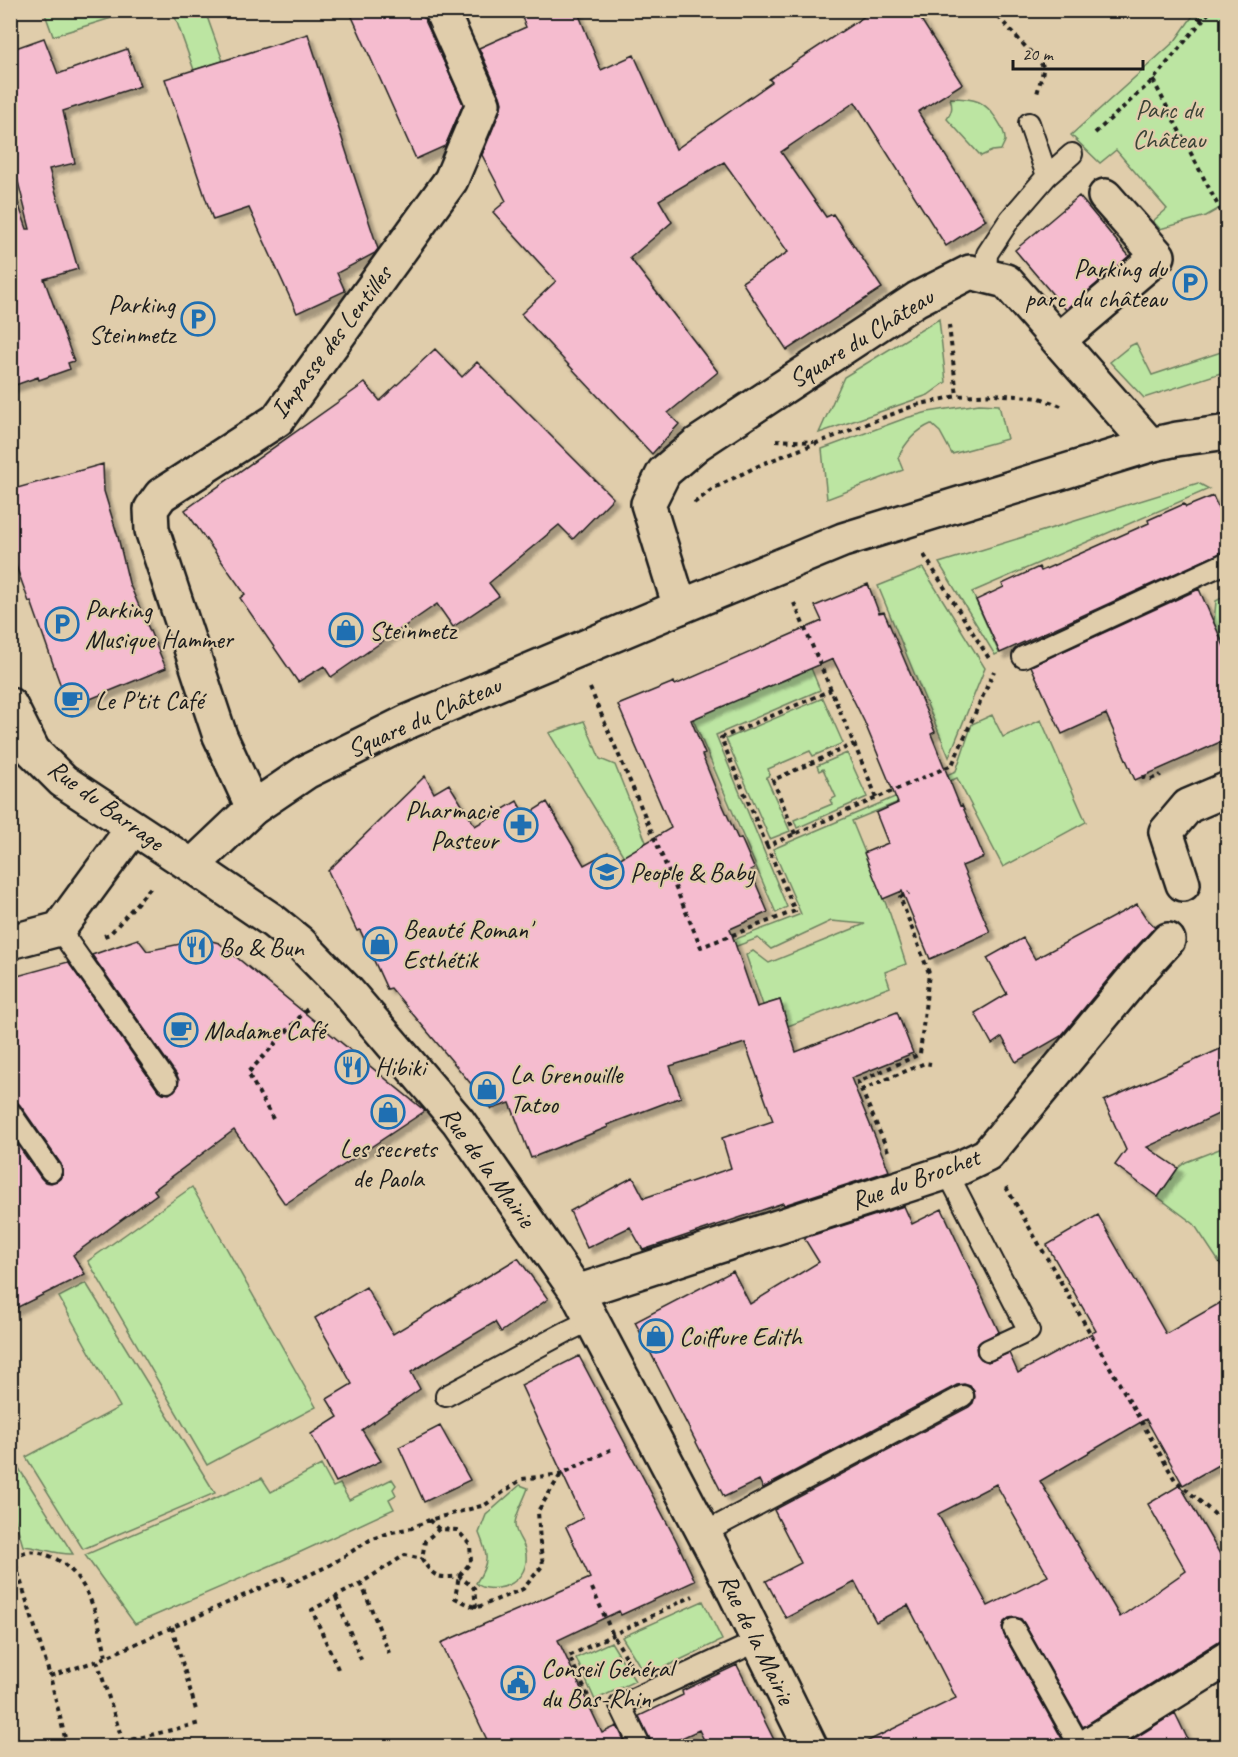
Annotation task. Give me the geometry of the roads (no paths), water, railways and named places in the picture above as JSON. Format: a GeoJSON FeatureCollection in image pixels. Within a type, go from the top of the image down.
{"type":"FeatureCollection","features":[{"type":"Feature","properties":{"kind":"street","name":"Impasse des Lentilles"},"geometry":{"type":"LineString","coordinates":[[253,808],[220,735],[152,530],[151,509],[161,495],[277,420],[452,180],[483,104],[441,10]]}},
{"type":"Feature","properties":{"kind":"street"},"geometry":{"type":"LineString","coordinates":[[1059,340],[1158,256],[1106,196]]}},
{"type":"Feature","properties":{"kind":"street","name":"Square du Château"},"geometry":{"type":"LineString","coordinates":[[680,607],[648,504],[664,472],[697,444],[918,299],[970,272],[1006,281],[1150,445]]}},
{"type":"Feature","properties":{"kind":"street","name":"Square du Château"},"geometry":{"type":"LineString","coordinates":[[192,866],[253,808],[306,772],[407,722],[680,607],[843,540],[1150,445],[1227,432]]}},
{"type":"Feature","properties":{"kind":"street","name":"Rue du Barrage"},"geometry":{"type":"LineString","coordinates":[[10,705],[33,751],[63,782],[192,866]]}},
{"type":"Feature","properties":{"kind":"street"},"geometry":{"type":"LineString","coordinates":[[1183,884],[1166,832],[1188,806],[1227,789]]}},
{"type":"Feature","properties":{"kind":"street"},"geometry":{"type":"LineString","coordinates":[[10,942],[59,929],[133,828]]}},
{"type":"Feature","properties":{"kind":"street","name":"Rue de la Mairie"},"geometry":{"type":"LineString","coordinates":[[192,866],[273,921],[300,943],[347,991],[458,1121],[584,1306],[728,1579],[810,1746]]}},
{"type":"Feature","properties":{"kind":"street","name":"Rue du Brochet"},"geometry":{"type":"LineString","coordinates":[[584,1306],[960,1168],[987,1155],[1168,940]]}},
{"type":"Feature","properties":{"kind":"street"},"geometry":{"type":"LineString","coordinates":[[1087,1746],[1227,1658]]}},
{"type":"Feature","properties":{"kind":"lane"},"geometry":{"type":"LineString","coordinates":[[1029,123],[1047,176]]}},
{"type":"Feature","properties":{"kind":"lane"},"geometry":{"type":"LineString","coordinates":[[986,276],[987,254],[1010,219],[1047,176],[1072,154]]}},
{"type":"Feature","properties":{"kind":"lane"},"geometry":{"type":"LineString","coordinates":[[1023,657],[1227,562]]}},
{"type":"Feature","properties":{"kind":"lane"},"geometry":{"type":"LineString","coordinates":[[59,929],[168,1082]]}},
{"type":"Feature","properties":{"kind":"lane"},"geometry":{"type":"LineString","coordinates":[[10,1112],[51,1171]]}},
{"type":"Feature","properties":{"kind":"lane"},"geometry":{"type":"LineString","coordinates":[[947,1172],[1029,1331],[988,1350]]}},
{"type":"Feature","properties":{"kind":"lane"},"geometry":{"type":"LineString","coordinates":[[446,1396],[566,1332],[584,1306]]}},
{"type":"Feature","properties":{"kind":"lane"},"geometry":{"type":"LineString","coordinates":[[704,1533],[963,1396]]}},
{"type":"Feature","properties":{"kind":"lane"},"geometry":{"type":"LineString","coordinates":[[1014,1629],[1080,1746]]}},
{"type":"Feature","properties":{"kind":"lane"},"geometry":{"type":"LineString","coordinates":[[640,1746],[620,1705],[758,1641]]}},
{"type":"Feature","properties":{"kind":"place","name":"Parking du parc du château"},"geometry":{"type":"Point","coordinates":[1190,283]}},
{"type":"Feature","properties":{"kind":"place","name":"Parking Steinmetz"},"geometry":{"type":"Point","coordinates":[198,319]}},
{"type":"Feature","properties":{"kind":"place","name":"Parking Musique Hammer"},"geometry":{"type":"Point","coordinates":[62,624]}},
{"type":"Feature","properties":{"kind":"place","name":"Steinmetz"},"geometry":{"type":"Point","coordinates":[346,630]}},
{"type":"Feature","properties":{"kind":"place","name":"Le P'tit Café"},"geometry":{"type":"Point","coordinates":[72,700]}},
{"type":"Feature","properties":{"kind":"place","name":"Pharmacie Pasteur"},"geometry":{"type":"Point","coordinates":[521,825]}},
{"type":"Feature","properties":{"kind":"place","name":"People & Baby"},"geometry":{"type":"Point","coordinates":[607,872]}},
{"type":"Feature","properties":{"kind":"place","name":"Beauté Roman' Esthétik"},"geometry":{"type":"Point","coordinates":[380,944]}},
{"type":"Feature","properties":{"kind":"place","name":"Bo & Bun"},"geometry":{"type":"Point","coordinates":[196,947]}},
{"type":"Feature","properties":{"kind":"place","name":"Madame Café"},"geometry":{"type":"Point","coordinates":[181,1030]}},
{"type":"Feature","properties":{"kind":"place","name":"Hibiki"},"geometry":{"type":"Point","coordinates":[352,1067]}},
{"type":"Feature","properties":{"kind":"place","name":"La Grenouille Tatoo"},"geometry":{"type":"Point","coordinates":[487,1089]}},
{"type":"Feature","properties":{"kind":"place","name":"Les secrets de Paola"},"geometry":{"type":"Point","coordinates":[388,1112]}},
{"type":"Feature","properties":{"kind":"place","name":"Coiffure Edith"},"geometry":{"type":"Point","coordinates":[656,1336]}},
{"type":"Feature","properties":{"kind":"place","name":"Conseil Général du Bas-Rhin"},"geometry":{"type":"Point","coordinates":[518,1683]}},
{"type":"Feature","properties":{"kind":"park label","name":"Parc du Château"},"geometry":{"type":"Point","coordinates":[1169,124]}}]}
